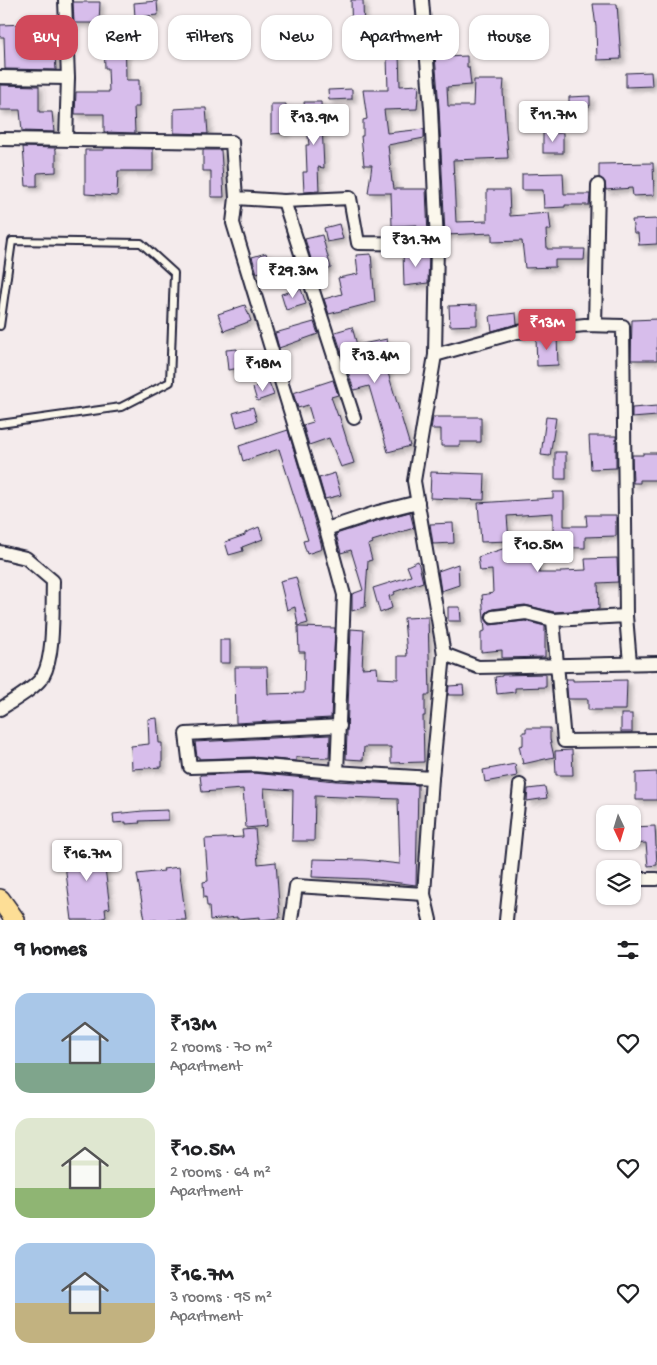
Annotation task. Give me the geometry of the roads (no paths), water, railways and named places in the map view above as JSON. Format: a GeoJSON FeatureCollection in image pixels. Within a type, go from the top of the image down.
{"type":"FeatureCollection","features":[{"type":"Feature","properties":{"kind":"main road"},"geometry":{"type":"LineString","coordinates":[[0,899],[15,920]]}},
{"type":"Feature","properties":{"kind":"street"},"geometry":{"type":"LineString","coordinates":[[65,0],[68,78],[66,139]]}},
{"type":"Feature","properties":{"kind":"street"},"geometry":{"type":"LineString","coordinates":[[422,0],[431,109],[437,244],[435,355],[414,481],[444,654],[432,778],[424,894],[430,920]]}},
{"type":"Feature","properties":{"kind":"street"},"geometry":{"type":"LineString","coordinates":[[0,77],[68,78]]}},
{"type":"Feature","properties":{"kind":"street"},"geometry":{"type":"LineString","coordinates":[[0,139],[232,142],[236,198],[233,223],[326,529],[344,595],[337,772]]}},
{"type":"Feature","properties":{"kind":"street"},"geometry":{"type":"LineString","coordinates":[[595,325],[598,185]]}},
{"type":"Feature","properties":{"kind":"street"},"geometry":{"type":"LineString","coordinates":[[236,198],[284,201],[350,198],[358,242],[437,244]]}},
{"type":"Feature","properties":{"kind":"street"},"geometry":{"type":"LineString","coordinates":[[284,201],[354,418]]}},
{"type":"Feature","properties":{"kind":"street"},"geometry":{"type":"LineString","coordinates":[[435,355],[518,332],[595,325],[623,326],[626,616],[630,664]]}},
{"type":"Feature","properties":{"kind":"street"},"geometry":{"type":"LineString","coordinates":[[326,529],[378,512],[418,502]]}},
{"type":"Feature","properties":{"kind":"street"},"geometry":{"type":"LineString","coordinates":[[0,552],[26,558],[53,581],[51,649],[43,677],[21,696],[0,709]]}},
{"type":"Feature","properties":{"kind":"street"},"geometry":{"type":"LineString","coordinates":[[493,617],[526,613],[553,620],[626,616]]}},
{"type":"Feature","properties":{"kind":"street"},"geometry":{"type":"LineString","coordinates":[[553,620],[564,741],[657,740]]}},
{"type":"Feature","properties":{"kind":"street"},"geometry":{"type":"LineString","coordinates":[[444,654],[478,667],[657,663]]}},
{"type":"Feature","properties":{"kind":"street"},"geometry":{"type":"LineString","coordinates":[[340,726],[186,734],[190,767],[252,765],[432,778]]}},
{"type":"Feature","properties":{"kind":"street"},"geometry":{"type":"LineString","coordinates":[[506,920],[520,785]]}},
{"type":"Feature","properties":{"kind":"street"},"geometry":{"type":"LineString","coordinates":[[641,879],[657,879]]}},
{"type":"Feature","properties":{"kind":"street"},"geometry":{"type":"LineString","coordinates":[[291,920],[296,886],[424,894]]}},
{"type":"Feature","properties":{"kind":"lane"},"geometry":{"type":"LineString","coordinates":[[0,326],[12,241],[141,243],[174,273],[170,382],[121,408],[0,424]]}}]}
